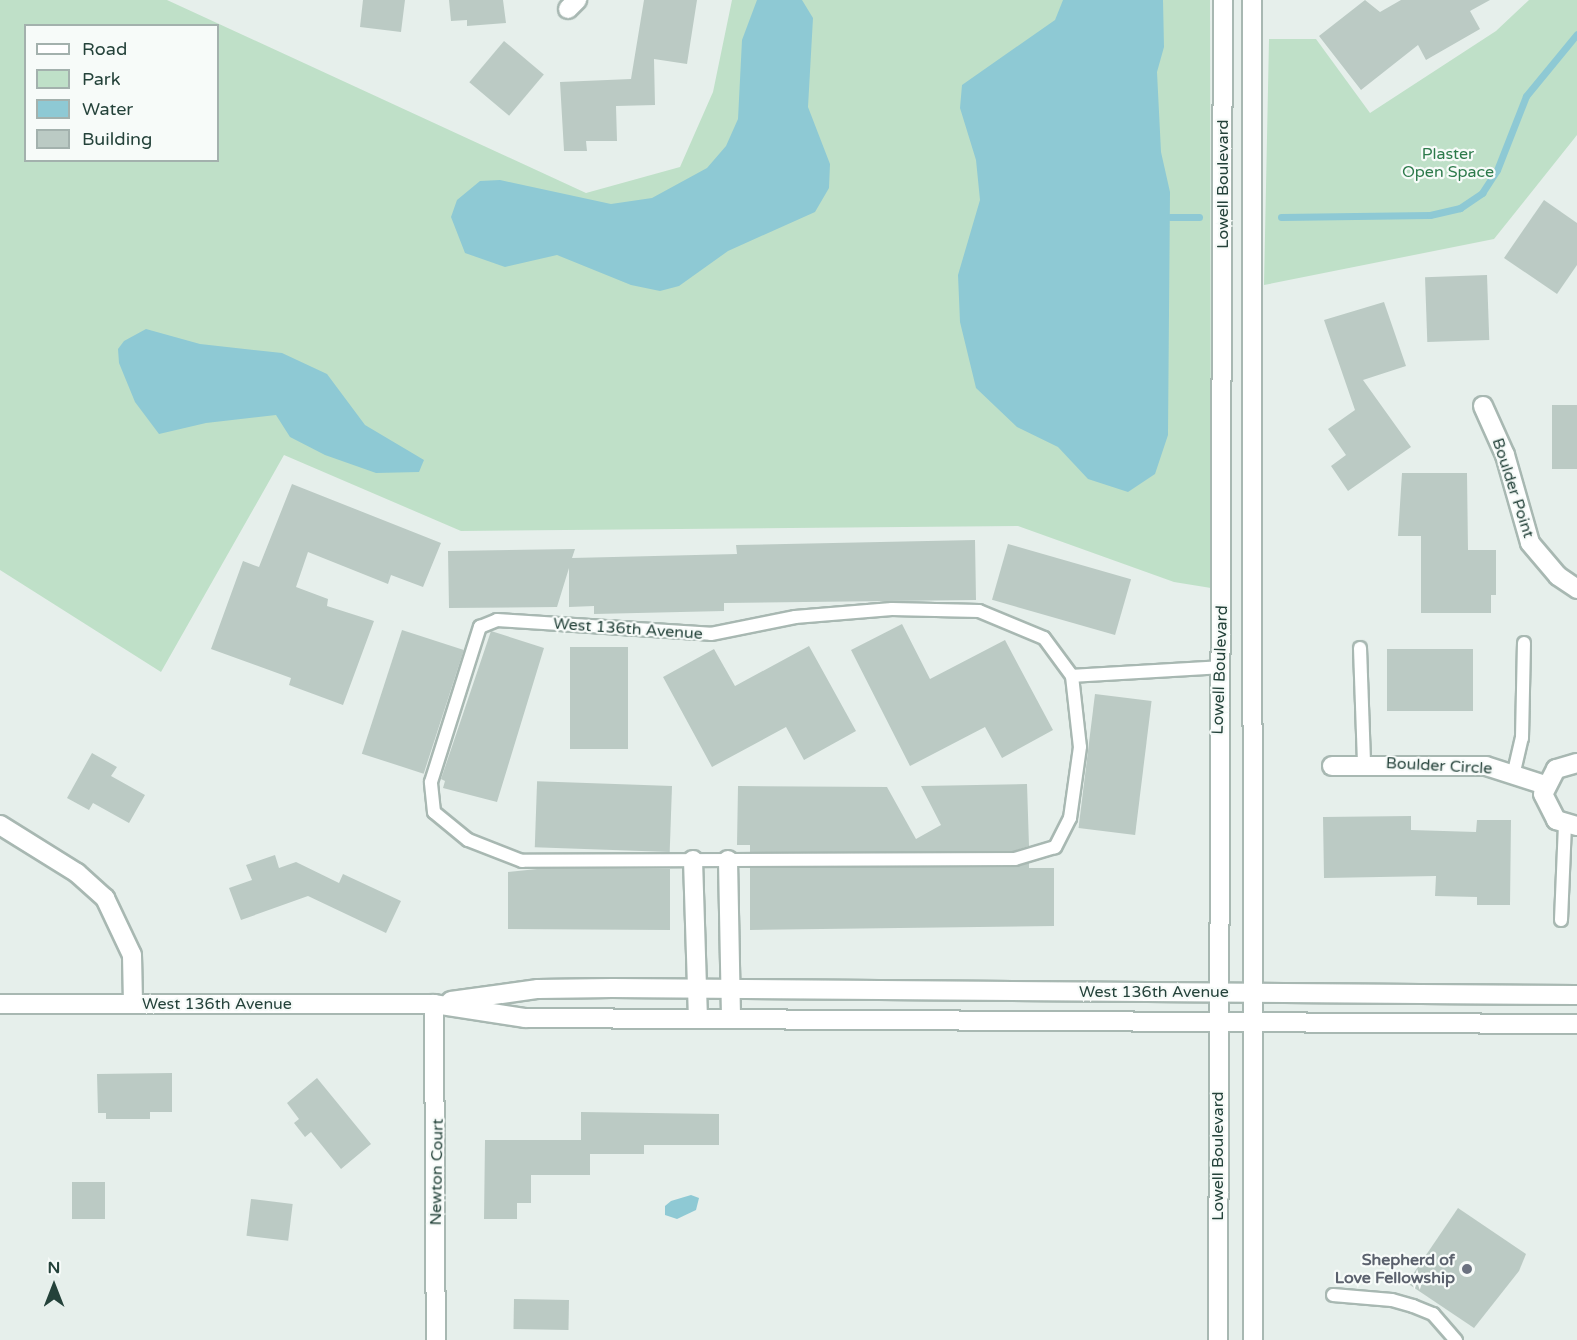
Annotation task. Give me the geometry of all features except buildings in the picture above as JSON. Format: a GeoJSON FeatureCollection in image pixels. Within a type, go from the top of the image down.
{"type":"FeatureCollection","features":[{"type":"Feature","properties":{"kind":"main road","name":"Lowell Boulevard"},"geometry":{"type":"LineString","coordinates":[[1218,1340],[1223,0]]}},
{"type":"Feature","properties":{"kind":"main road","name":"Lowell Boulevard"},"geometry":{"type":"LineString","coordinates":[[1252,0],[1252,1340]]}},
{"type":"Feature","properties":{"kind":"main road","name":"Boulder Point"},"geometry":{"type":"LineString","coordinates":[[1483,406],[1504,454],[1530,543],[1558,576],[1577,589]]}},
{"type":"Feature","properties":{"kind":"main road"},"geometry":{"type":"LineString","coordinates":[[1571,825],[1549,813],[1545,785],[1556,768],[1577,763]]}},
{"type":"Feature","properties":{"kind":"main road","name":"Boulder Circle"},"geometry":{"type":"LineString","coordinates":[[1332,766],[1365,764],[1486,766],[1545,785]]}},
{"type":"Feature","properties":{"kind":"main road"},"geometry":{"type":"LineString","coordinates":[[0,825],[59,860],[105,898],[132,955],[133,1004]]}},
{"type":"Feature","properties":{"kind":"main road"},"geometry":{"type":"LineString","coordinates":[[693,860],[698,1019]]}},
{"type":"Feature","properties":{"kind":"main road"},"geometry":{"type":"LineString","coordinates":[[728,860],[731,1019]]}},
{"type":"Feature","properties":{"kind":"main road","name":"West 136th Avenue"},"geometry":{"type":"LineString","coordinates":[[0,1004],[434,1004],[538,989],[1577,995]]}},
{"type":"Feature","properties":{"kind":"main road","name":"West 136th Avenue"},"geometry":{"type":"LineString","coordinates":[[434,1004],[525,1018],[1218,1024],[1577,1024]]}},
{"type":"Feature","properties":{"kind":"main road","name":"Newton Court"},"geometry":{"type":"LineString","coordinates":[[434,1004],[438,1117],[436,1340]]}},
{"type":"Feature","properties":{"kind":"lane","name":"West 136th Avenue"},"geometry":{"type":"LineString","coordinates":[[892,609],[979,611],[1044,638],[1072,676],[1080,747],[1070,818],[1055,847],[1015,859],[522,861],[468,840],[434,812],[431,782],[480,627],[497,620],[711,634],[795,617],[892,609]]}},
{"type":"Feature","properties":{"kind":"lane","name":"Boulder Circle"},"geometry":{"type":"LineString","coordinates":[[1513,776],[1522,738],[1524,643]]}},
{"type":"Feature","properties":{"kind":"lane","name":"Boulder Circle"},"geometry":{"type":"LineString","coordinates":[[1360,648],[1365,764]]}},
{"type":"Feature","properties":{"kind":"lane"},"geometry":{"type":"LineString","coordinates":[[1072,676],[1222,667]]}},
{"type":"Feature","properties":{"kind":"lane"},"geometry":{"type":"LineString","coordinates":[[1561,920],[1571,825]]}},
{"type":"Feature","properties":{"kind":"lane"},"geometry":{"type":"LineString","coordinates":[[1333,1294],[1392,1300],[1413,1306],[1433,1314],[1456,1340]]}},
{"type":"Feature","properties":{"kind":"green space"},"geometry":{"type":"Polygon","coordinates":[[[0,0],[167,0],[586,193],[680,167],[713,92],[732,0],[1210,0],[1211,588],[1174,582],[1018,526],[461,531],[284,455],[161,672],[0,570],[0,0]]]}},
{"type":"Feature","properties":{"kind":"green space","name":"Plaster Open Space"},"geometry":{"type":"Polygon","coordinates":[[[1529,0],[1577,0],[1577,135],[1494,239],[1264,285],[1269,39],[1316,39],[1370,113],[1496,31],[1529,0]]]}},
{"type":"Feature","properties":{"kind":"water"},"geometry":{"type":"Polygon","coordinates":[[[757,0],[802,0],[813,18],[808,107],[830,164],[829,188],[815,212],[728,251],[679,286],[660,291],[631,285],[557,255],[505,267],[465,253],[451,217],[457,200],[480,181],[500,180],[611,204],[652,198],[707,168],[726,146],[738,119],[742,40],[757,0]]]}},
{"type":"Feature","properties":{"kind":"water"},"geometry":{"type":"Polygon","coordinates":[[[1063,0],[1163,0],[1164,47],[1157,72],[1161,152],[1170,192],[1168,435],[1155,474],[1128,492],[1088,479],[1058,447],[1017,427],[976,388],[960,322],[958,275],[980,200],[976,160],[960,108],[962,85],[1055,20],[1063,0]]]}},
{"type":"Feature","properties":{"kind":"water"},"geometry":{"type":"Polygon","coordinates":[[[146,329],[200,344],[282,353],[327,374],[365,425],[424,460],[419,472],[376,473],[325,455],[290,437],[276,415],[206,423],[159,434],[135,402],[119,363],[118,349],[124,341],[146,329]]]}},
{"type":"Feature","properties":{"kind":"water"},"geometry":{"type":"Polygon","coordinates":[[[691,1195],[699,1198],[696,1210],[677,1219],[665,1215],[665,1206],[671,1201],[691,1195]]]}},
{"type":"Feature","properties":{"kind":"waterway"},"geometry":{"type":"LineString","coordinates":[[1281,217],[1430,215],[1460,208],[1482,193],[1497,170],[1526,96],[1577,34]]}},
{"type":"Feature","properties":{"kind":"waterway"},"geometry":{"type":"LineString","coordinates":[[1170,217],[1199,217]]}},
{"type":"Feature","properties":{"kind":"place","name":"Shepherd of Love Fellowship"},"geometry":{"type":"Point","coordinates":[1467,1269]}}]}
